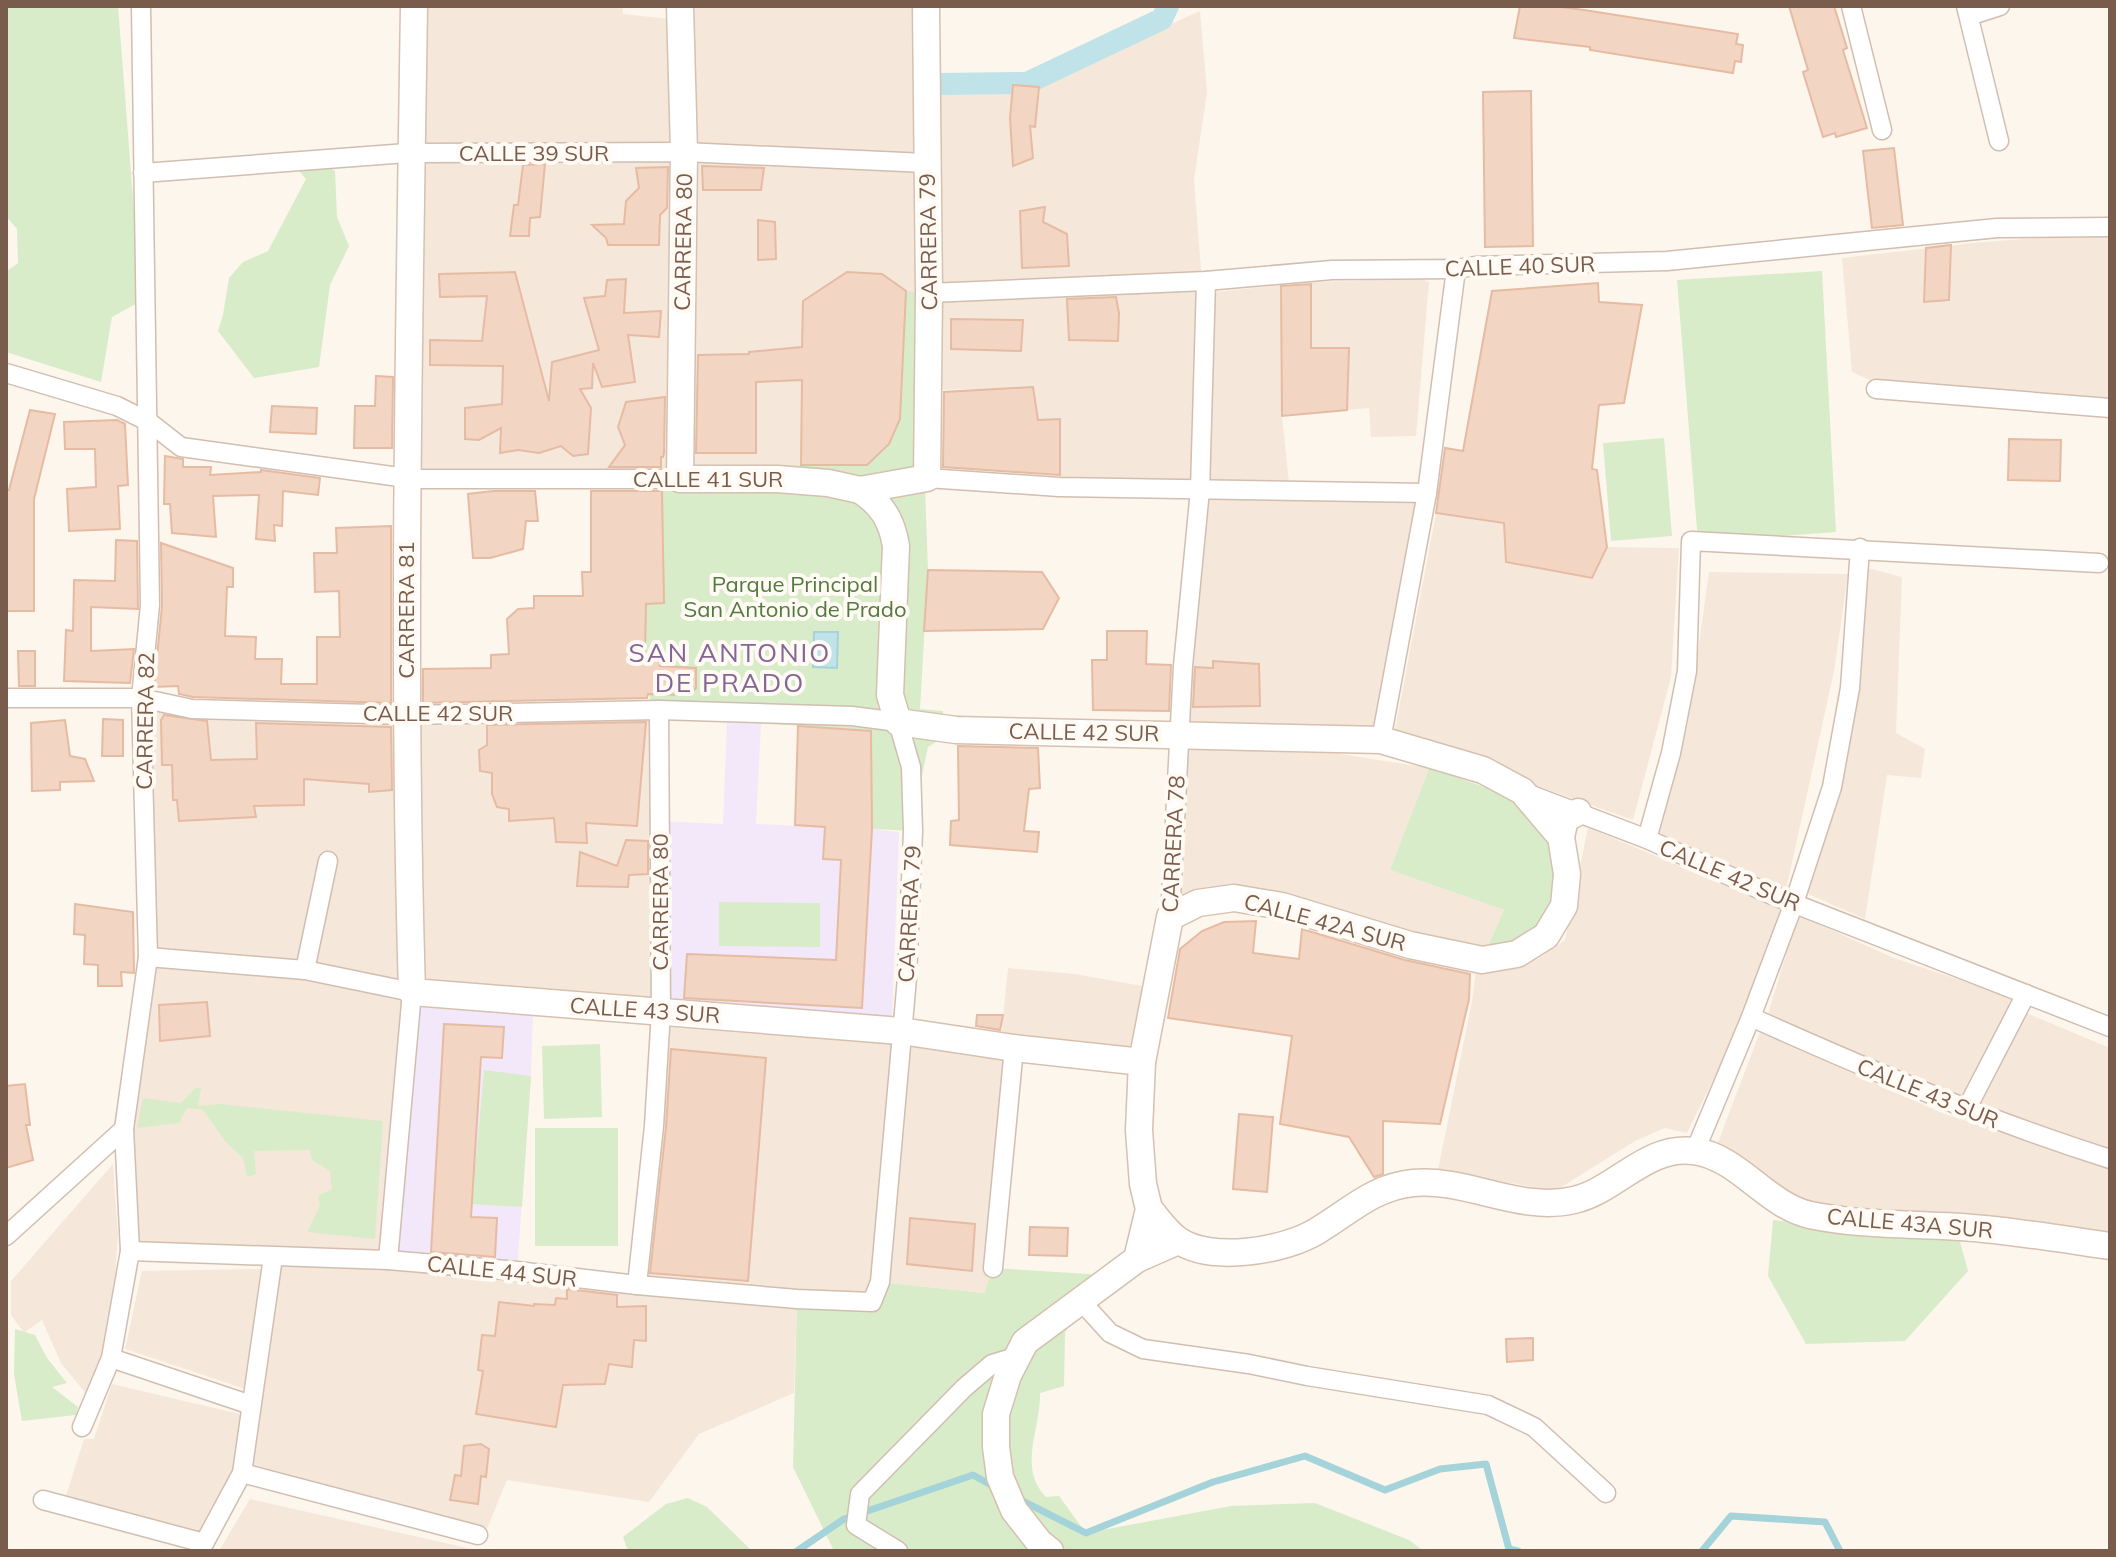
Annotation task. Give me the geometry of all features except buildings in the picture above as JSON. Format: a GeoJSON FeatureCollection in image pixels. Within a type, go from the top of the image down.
{"type":"FeatureCollection","features":[{"type":"Feature","properties":{"kind":"main road","name":"CARRERA 81"},"geometry":{"type":"LineString","coordinates":[[412,992],[406,714],[406,477],[414,6]]}},
{"type":"Feature","properties":{"kind":"main road","name":"CARRERA 80"},"geometry":{"type":"LineString","coordinates":[[680,6],[684,152],[680,479]]}},
{"type":"Feature","properties":{"kind":"main road","name":"CARRERA 79"},"geometry":{"type":"LineString","coordinates":[[898,722],[890,695],[896,546],[893,527],[919,480],[929,293],[926,163],[931,8]]}},
{"type":"Feature","properties":{"kind":"main road","name":"CALLE 41 SUR"},"geometry":{"type":"LineString","coordinates":[[680,479],[777,479],[828,483],[860,490],[919,480]]}},
{"type":"Feature","properties":{"kind":"main road"},"geometry":{"type":"LineString","coordinates":[[860,490],[872,497],[893,527]]}},
{"type":"Feature","properties":{"kind":"main road","name":"CALLE 42 SUR"},"geometry":{"type":"LineString","coordinates":[[898,722],[956,730],[1381,740],[1483,770],[1522,791]]}},
{"type":"Feature","properties":{"kind":"main road"},"geometry":{"type":"LineString","coordinates":[[1522,791],[1561,837]]}},
{"type":"Feature","properties":{"kind":"main road"},"geometry":{"type":"LineString","coordinates":[[1561,837],[1565,819],[1578,812]]}},
{"type":"Feature","properties":{"kind":"main road","name":"CALLE 42A SUR"},"geometry":{"type":"LineString","coordinates":[[1170,917],[1198,903],[1234,898],[1282,906],[1410,945],[1482,960],[1517,954],[1546,936],[1564,906],[1567,874],[1561,837]]}},
{"type":"Feature","properties":{"kind":"main road","name":"CARRERA 78"},"geometry":{"type":"LineString","coordinates":[[1137,1259],[1149,1209],[1143,1184],[1139,1130],[1142,1062],[1170,917]]}},
{"type":"Feature","properties":{"kind":"main road","name":"CALLE 43 SUR"},"geometry":{"type":"LineString","coordinates":[[412,992],[901,1031],[1014,1048],[1142,1062]]}},
{"type":"Feature","properties":{"kind":"main road"},"geometry":{"type":"LineString","coordinates":[[1149,1209],[1178,1241],[1231,1253],[1275,1248],[1316,1233],[1350,1207],[1378,1193],[1411,1183],[1448,1183],[1523,1202],[1553,1203],[1576,1200],[1600,1189],[1651,1158],[1670,1152],[1695,1151]]}},
{"type":"Feature","properties":{"kind":"main road","name":"CALLE 43A SUR"},"geometry":{"type":"LineString","coordinates":[[1695,1151],[1720,1159],[1781,1202],[1806,1214],[1836,1219],[1983,1228],[2110,1246]]}},
{"type":"Feature","properties":{"kind":"main road"},"geometry":{"type":"LineString","coordinates":[[1050,1551],[1014,1510],[1000,1477],[996,1414],[1012,1366],[1025,1342],[1080,1300],[1137,1259],[1178,1241]]}},
{"type":"Feature","properties":{"kind":"street","name":"CARRERA 82"},"geometry":{"type":"LineString","coordinates":[[82,1427],[111,1358],[130,1251],[124,1129],[143,1013],[148,957],[141,698],[150,605],[141,6]]}},
{"type":"Feature","properties":{"kind":"street"},"geometry":{"type":"LineString","coordinates":[[1851,6],[1882,130]]}},
{"type":"Feature","properties":{"kind":"street"},"geometry":{"type":"LineString","coordinates":[[1999,141],[1968,11],[2000,6]]}},
{"type":"Feature","properties":{"kind":"street","name":"CALLE 39 SUR"},"geometry":{"type":"LineString","coordinates":[[143,173],[412,153],[684,152],[926,163]]}},
{"type":"Feature","properties":{"kind":"street","name":"CALLE 40 SUR"},"geometry":{"type":"LineString","coordinates":[[929,293],[1206,281],[1332,270],[1667,261],[1997,228],[2110,227]]}},
{"type":"Feature","properties":{"kind":"street"},"geometry":{"type":"LineString","coordinates":[[1381,740],[1427,493],[1456,269]]}},
{"type":"Feature","properties":{"kind":"street","name":"CARRERA 78"},"geometry":{"type":"LineString","coordinates":[[1170,917],[1178,734],[1200,490],[1206,281]]}},
{"type":"Feature","properties":{"kind":"street","name":"CALLE 41 SUR"},"geometry":{"type":"LineString","coordinates":[[6,373],[117,406],[149,422],[181,447],[406,477],[680,479]]}},
{"type":"Feature","properties":{"kind":"street"},"geometry":{"type":"LineString","coordinates":[[1876,389],[2110,408]]}},
{"type":"Feature","properties":{"kind":"street","name":"CALLE 41 SUR"},"geometry":{"type":"LineString","coordinates":[[919,480],[1059,487],[1427,493]]}},
{"type":"Feature","properties":{"kind":"street"},"geometry":{"type":"LineString","coordinates":[[1647,839],[1671,753],[1687,671],[1691,541],[2099,563]]}},
{"type":"Feature","properties":{"kind":"street"},"geometry":{"type":"LineString","coordinates":[[1695,1151],[1794,903],[1832,787],[1850,688],[1860,548]]}},
{"type":"Feature","properties":{"kind":"street","name":"CALLE 42 SUR"},"geometry":{"type":"LineString","coordinates":[[6,698],[141,698],[192,709],[406,714],[659,710],[852,716],[898,722]]}},
{"type":"Feature","properties":{"kind":"street","name":"CARRERA 80"},"geometry":{"type":"LineString","coordinates":[[637,1285],[654,1126],[661,1011],[659,710]]}},
{"type":"Feature","properties":{"kind":"street","name":"CARRERA 79"},"geometry":{"type":"LineString","coordinates":[[872,1302],[880,1282],[907,978],[913,831],[911,767],[898,722]]}},
{"type":"Feature","properties":{"kind":"street","name":"CALLE 42 SUR"},"geometry":{"type":"LineString","coordinates":[[1522,791],[1647,839],[1794,903],[2110,1027]]}},
{"type":"Feature","properties":{"kind":"street"},"geometry":{"type":"LineString","coordinates":[[305,970],[328,861]]}},
{"type":"Feature","properties":{"kind":"street","name":"CALLE 43 SUR"},"geometry":{"type":"LineString","coordinates":[[148,957],[305,970],[412,992]]}},
{"type":"Feature","properties":{"kind":"street","name":"CARRERA 81"},"geometry":{"type":"LineString","coordinates":[[388,1260],[412,992]]}},
{"type":"Feature","properties":{"kind":"street"},"geometry":{"type":"LineString","coordinates":[[1967,1108],[2026,994]]}},
{"type":"Feature","properties":{"kind":"street","name":"CALLE 43 SUR"},"geometry":{"type":"LineString","coordinates":[[1751,1017],[1866,1069],[2026,1132],[2110,1159]]}},
{"type":"Feature","properties":{"kind":"street"},"geometry":{"type":"LineString","coordinates":[[993,1268],[1014,1048]]}},
{"type":"Feature","properties":{"kind":"street"},"geometry":{"type":"LineString","coordinates":[[7,1237],[124,1129]]}},
{"type":"Feature","properties":{"kind":"street","name":"CALLE 44 SUR"},"geometry":{"type":"LineString","coordinates":[[130,1251],[388,1260],[637,1285],[872,1302]]}},
{"type":"Feature","properties":{"kind":"street"},"geometry":{"type":"LineString","coordinates":[[43,1500],[202,1547],[242,1473],[273,1257]]}},
{"type":"Feature","properties":{"kind":"street"},"geometry":{"type":"LineString","coordinates":[[1080,1300],[1110,1333],[1143,1349],[1488,1405],[1534,1427],[1606,1493]]}},
{"type":"Feature","properties":{"kind":"street"},"geometry":{"type":"LineString","coordinates":[[111,1358],[251,1405]]}},
{"type":"Feature","properties":{"kind":"street"},"geometry":{"type":"LineString","coordinates":[[898,1551],[856,1525],[860,1494],[964,1388],[992,1364],[1012,1366]]}},
{"type":"Feature","properties":{"kind":"street"},"geometry":{"type":"LineString","coordinates":[[242,1473],[478,1535]]}},
{"type":"Feature","properties":{"kind":"shaded area"},"geometry":{"type":"Polygon","coordinates":[[[426,6],[623,6],[623,14],[671,19],[670,148],[425,148],[426,6]]]}},
{"type":"Feature","properties":{"kind":"shaded area"},"geometry":{"type":"Polygon","coordinates":[[[695,6],[915,6],[922,155],[694,146],[695,6]]]}},
{"type":"Feature","properties":{"kind":"shaded area"},"geometry":{"type":"Polygon","coordinates":[[[1200,11],[1207,92],[1194,180],[1201,269],[1206,281],[1200,490],[1060,481],[1060,420],[1038,420],[1033,388],[932,390],[906,291],[882,274],[847,272],[803,301],[801,466],[695,466],[680,479],[414,479],[412,153],[926,162],[925,86],[1033,86],[1200,11]]]}},
{"type":"Feature","properties":{"kind":"shaded area"},"geometry":{"type":"Polygon","coordinates":[[[2084,234],[2110,237],[2110,397],[1879,384],[1852,372],[1842,258],[2084,234]]]}},
{"type":"Feature","properties":{"kind":"shaded area"},"geometry":{"type":"Polygon","coordinates":[[[1410,274],[1429,282],[1416,436],[1371,437],[1369,408],[1347,410],[1349,348],[1311,348],[1311,282],[1358,281],[1410,274]]]}},
{"type":"Feature","properties":{"kind":"shaded area"},"geometry":{"type":"Polygon","coordinates":[[[1281,285],[1282,416],[1289,482],[1209,482],[1215,292],[1281,285]]]}},
{"type":"Feature","properties":{"kind":"shaded area"},"geometry":{"type":"Polygon","coordinates":[[[1200,490],[1427,493],[1381,740],[1178,734],[1200,490]]]}},
{"type":"Feature","properties":{"kind":"shaded area"},"geometry":{"type":"Polygon","coordinates":[[[1436,513],[1504,523],[1507,562],[1592,578],[1607,547],[1679,548],[1671,677],[1633,820],[1394,735],[1436,513]]]}},
{"type":"Feature","properties":{"kind":"shaded area"},"geometry":{"type":"Polygon","coordinates":[[[1868,568],[1902,577],[1896,733],[1925,749],[1921,778],[1887,775],[1865,919],[1806,893],[1863,639],[1868,568]]]}},
{"type":"Feature","properties":{"kind":"shaded area"},"geometry":{"type":"Polygon","coordinates":[[[1709,572],[1848,574],[1834,671],[1786,890],[1658,833],[1688,723],[1709,572]]]}},
{"type":"Feature","properties":{"kind":"shaded area"},"geometry":{"type":"Polygon","coordinates":[[[141,698],[192,709],[659,710],[656,1005],[405,996],[388,1260],[797,1299],[794,1393],[699,1434],[649,1502],[507,1480],[484,1536],[242,1473],[272,1257],[130,1251],[124,1129],[143,1013],[141,698]]]}},
{"type":"Feature","properties":{"kind":"shaded area"},"geometry":{"type":"Polygon","coordinates":[[[727,722],[761,724],[756,824],[899,832],[892,1019],[668,1004],[660,821],[723,824],[727,722]]]}},
{"type":"Feature","properties":{"kind":"shaded area"},"geometry":{"type":"Polygon","coordinates":[[[1184,745],[1309,749],[1429,768],[1390,870],[1504,910],[1486,950],[1439,943],[1363,918],[1180,903],[1184,745]]]}},
{"type":"Feature","properties":{"kind":"shaded area"},"geometry":{"type":"Polygon","coordinates":[[[1588,828],[1785,909],[1744,1017],[1687,1133],[1665,1128],[1635,1141],[1555,1191],[1438,1170],[1476,969],[1538,959],[1565,940],[1588,828]]]}},
{"type":"Feature","properties":{"kind":"shaded area"},"geometry":{"type":"Polygon","coordinates":[[[1798,915],[1894,958],[2014,998],[1966,1099],[1864,1061],[1768,1014],[1798,915]]]}},
{"type":"Feature","properties":{"kind":"shaded area"},"geometry":{"type":"Polygon","coordinates":[[[1008,968],[1075,974],[1143,986],[1135,1053],[1001,1037],[1008,968]]]}},
{"type":"Feature","properties":{"kind":"shaded area"},"geometry":{"type":"Polygon","coordinates":[[[415,1007],[533,1013],[517,1271],[388,1260],[415,1007]]]}},
{"type":"Feature","properties":{"kind":"shaded area"},"geometry":{"type":"Polygon","coordinates":[[[2024,1012],[2110,1048],[2110,1151],[2038,1130],[1980,1103],[2024,1012]]]}},
{"type":"Feature","properties":{"kind":"shaded area"},"geometry":{"type":"Polygon","coordinates":[[[664,1027],[894,1044],[871,1301],[638,1284],[664,1027]]]}},
{"type":"Feature","properties":{"kind":"shaded area"},"geometry":{"type":"Polygon","coordinates":[[[1760,1032],[1942,1113],[2110,1167],[2110,1238],[1814,1212],[1715,1150],[1760,1032]]]}},
{"type":"Feature","properties":{"kind":"shaded area"},"geometry":{"type":"Polygon","coordinates":[[[906,1044],[1010,1059],[993,1268],[984,1293],[880,1282],[906,1044]]]}},
{"type":"Feature","properties":{"kind":"shaded area"},"geometry":{"type":"Polygon","coordinates":[[[113,1164],[118,1235],[115,1276],[93,1402],[61,1363],[42,1320],[24,1333],[11,1315],[11,1281],[113,1164]]]}},
{"type":"Feature","properties":{"kind":"shaded area"},"geometry":{"type":"Polygon","coordinates":[[[263,1269],[248,1390],[125,1349],[142,1271],[263,1269]]]}},
{"type":"Feature","properties":{"kind":"shaded area"},"geometry":{"type":"Polygon","coordinates":[[[112,1384],[244,1415],[233,1482],[201,1535],[65,1499],[84,1439],[94,1439],[112,1384]]]}},
{"type":"Feature","properties":{"kind":"shaded area"},"geometry":{"type":"Polygon","coordinates":[[[250,1499],[481,1551],[219,1551],[250,1499]]]}},
{"type":"Feature","properties":{"kind":"green space"},"geometry":{"type":"Polygon","coordinates":[[[6,6],[118,6],[141,301],[112,317],[101,382],[6,352],[6,272],[18,263],[17,229],[6,216],[6,6]]]}},
{"type":"Feature","properties":{"kind":"green space"},"geometry":{"type":"Polygon","coordinates":[[[318,160],[335,171],[337,217],[349,246],[330,285],[319,367],[254,378],[218,331],[229,278],[243,262],[268,251],[306,179],[294,165],[318,160]]]}},
{"type":"Feature","properties":{"kind":"green space"},"geometry":{"type":"Polygon","coordinates":[[[1822,271],[1836,532],[1698,542],[1677,280],[1822,271]]]}},
{"type":"Feature","properties":{"kind":"green space","name":"Parque Principal San Antonio de Prado"},"geometry":{"type":"Polygon","coordinates":[[[906,291],[929,293],[925,487],[928,570],[920,709],[943,711],[942,738],[928,747],[918,795],[917,831],[872,829],[871,730],[669,718],[650,703],[649,658],[645,650],[646,604],[664,602],[662,479],[695,466],[867,465],[889,444],[900,419],[906,291]]]}},
{"type":"Feature","properties":{"kind":"green space"},"geometry":{"type":"Polygon","coordinates":[[[1664,438],[1672,536],[1611,541],[1603,443],[1664,438]]]}},
{"type":"Feature","properties":{"kind":"green space"},"geometry":{"type":"Polygon","coordinates":[[[1429,768],[1514,800],[1530,814],[1545,837],[1554,862],[1554,888],[1543,920],[1525,937],[1486,950],[1504,910],[1390,870],[1429,768]]]}},
{"type":"Feature","properties":{"kind":"green space"},"geometry":{"type":"Polygon","coordinates":[[[719,902],[820,903],[820,947],[719,946],[719,902]]]}},
{"type":"Feature","properties":{"kind":"green space"},"geometry":{"type":"Polygon","coordinates":[[[600,1044],[602,1117],[544,1119],[542,1046],[600,1044]]]}},
{"type":"Feature","properties":{"kind":"green space"},"geometry":{"type":"Polygon","coordinates":[[[484,1070],[531,1076],[522,1207],[472,1204],[484,1070]]]}},
{"type":"Feature","properties":{"kind":"green space"},"geometry":{"type":"Polygon","coordinates":[[[195,1088],[201,1088],[198,1106],[221,1104],[383,1121],[375,1239],[307,1232],[320,1205],[318,1196],[332,1189],[330,1171],[312,1160],[310,1150],[254,1151],[256,1174],[247,1177],[243,1158],[226,1142],[202,1109],[187,1108],[179,1123],[137,1128],[143,1098],[181,1103],[195,1088]]]}},
{"type":"Feature","properties":{"kind":"green space"},"geometry":{"type":"Polygon","coordinates":[[[535,1128],[618,1128],[618,1246],[535,1246],[535,1128]]]}},
{"type":"Feature","properties":{"kind":"green space"},"geometry":{"type":"Polygon","coordinates":[[[1773,1220],[1959,1238],[1968,1271],[1905,1341],[1806,1344],[1768,1276],[1773,1220]]]}},
{"type":"Feature","properties":{"kind":"green space"},"geometry":{"type":"Polygon","coordinates":[[[1137,1259],[1080,1300],[1065,1333],[1064,1386],[1040,1393],[1032,1460],[1037,1485],[1046,1497],[1059,1496],[1086,1533],[1231,1506],[1315,1503],[1409,1540],[1421,1549],[834,1551],[793,1467],[797,1299],[861,1303],[880,1282],[984,1293],[993,1268],[1104,1275],[1137,1259]]]}},
{"type":"Feature","properties":{"kind":"green space"},"geometry":{"type":"Polygon","coordinates":[[[15,1329],[35,1335],[47,1358],[67,1383],[52,1387],[78,1407],[76,1415],[22,1421],[14,1374],[15,1329]]]}},
{"type":"Feature","properties":{"kind":"green space"},"geometry":{"type":"Polygon","coordinates":[[[688,1498],[707,1507],[752,1551],[628,1551],[623,1537],[666,1504],[688,1498]]]}},
{"type":"Feature","properties":{"kind":"water"},"geometry":{"type":"Polygon","coordinates":[[[814,632],[838,632],[837,668],[813,667],[814,632]]]}},
{"type":"Feature","properties":{"kind":"waterway"},"geometry":{"type":"LineString","coordinates":[[939,84],[1027,83],[1162,19],[1168,6]]}},
{"type":"Feature","properties":{"kind":"waterway"},"geometry":{"type":"LineString","coordinates":[[1017,1498],[1086,1533],[1213,1482],[1305,1456],[1385,1490],[1440,1469],[1486,1464],[1509,1549],[1518,1551]]}},
{"type":"Feature","properties":{"kind":"waterway"},"geometry":{"type":"LineString","coordinates":[[797,1551],[844,1519],[973,1475],[995,1487]]}},
{"type":"Feature","properties":{"kind":"waterway"},"geometry":{"type":"LineString","coordinates":[[1702,1551],[1731,1516],[1825,1522],[1840,1551]]}},
{"type":"Feature","properties":{"kind":"district","name":"SAN ANTONIO DE PRADO"},"geometry":{"type":"Point","coordinates":[730,667]}}]}
